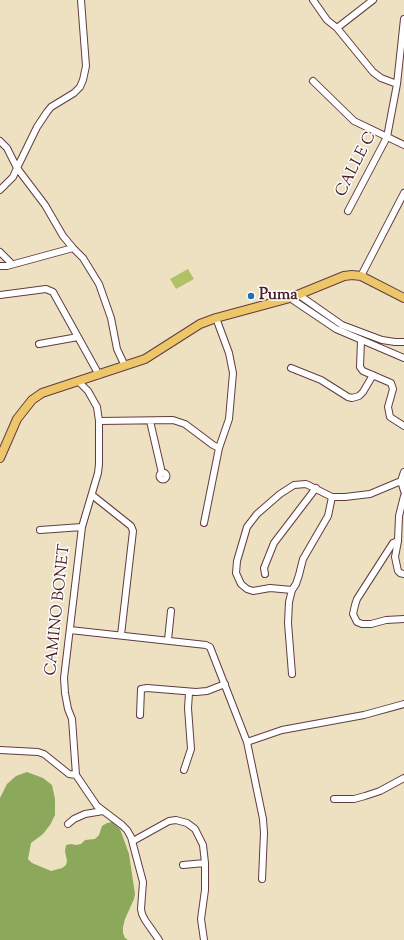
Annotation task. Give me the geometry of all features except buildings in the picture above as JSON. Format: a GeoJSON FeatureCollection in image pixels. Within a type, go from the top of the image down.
{"type":"FeatureCollection","features":[{"type":"Feature","properties":{"kind":"main road"},"geometry":{"type":"LineString","coordinates":[[0,458],[18,419],[32,400],[49,390],[99,375],[145,358],[200,324],[216,318],[299,295],[344,276],[361,276],[404,298]]}},
{"type":"Feature","properties":{"kind":"street"},"geometry":{"type":"LineString","coordinates":[[0,190],[13,177],[37,127],[50,107],[74,92],[80,87],[83,80],[86,66],[81,0]]}},
{"type":"Feature","properties":{"kind":"street"},"geometry":{"type":"LineString","coordinates":[[313,0],[327,20],[337,28],[374,72],[381,78],[396,84]]}},
{"type":"Feature","properties":{"kind":"street"},"geometry":{"type":"LineString","coordinates":[[337,28],[373,0]]}},
{"type":"Feature","properties":{"kind":"street","name":"CALLE C"},"geometry":{"type":"LineString","coordinates":[[348,211],[387,137],[396,84],[404,19]]}},
{"type":"Feature","properties":{"kind":"street"},"geometry":{"type":"LineString","coordinates":[[313,81],[354,121],[404,145]]}},
{"type":"Feature","properties":{"kind":"street"},"geometry":{"type":"LineString","coordinates":[[0,141],[7,148],[17,168],[45,204],[56,226],[72,248],[83,258],[99,284],[111,318],[117,349],[125,366]]}},
{"type":"Feature","properties":{"kind":"street"},"geometry":{"type":"LineString","coordinates":[[361,276],[404,193]]}},
{"type":"Feature","properties":{"kind":"street"},"geometry":{"type":"LineString","coordinates":[[0,266],[4,267],[72,248]]}},
{"type":"Feature","properties":{"kind":"street"},"geometry":{"type":"LineString","coordinates":[[0,252],[12,264]]}},
{"type":"Feature","properties":{"kind":"street"},"geometry":{"type":"LineString","coordinates":[[0,295],[46,289],[53,292],[99,375]]}},
{"type":"Feature","properties":{"kind":"street"},"geometry":{"type":"LineString","coordinates":[[299,295],[342,324],[382,340],[404,342]]}},
{"type":"Feature","properties":{"kind":"street"},"geometry":{"type":"LineString","coordinates":[[290,298],[332,327],[404,358]]}},
{"type":"Feature","properties":{"kind":"street"},"geometry":{"type":"LineString","coordinates":[[204,523],[219,448],[229,419],[234,373],[229,353],[216,318]]}},
{"type":"Feature","properties":{"kind":"street"},"geometry":{"type":"LineString","coordinates":[[39,344],[78,337]]}},
{"type":"Feature","properties":{"kind":"street"},"geometry":{"type":"LineString","coordinates":[[361,340],[360,367],[363,371],[388,381],[392,385],[393,392],[388,407],[390,417],[404,426]]}},
{"type":"Feature","properties":{"kind":"street"},"geometry":{"type":"LineString","coordinates":[[291,368],[321,380],[352,398],[359,396],[363,392],[373,375]]}},
{"type":"Feature","properties":{"kind":"street","name":"CAMINO BONET"},"geometry":{"type":"LineString","coordinates":[[76,775],[72,719],[66,698],[64,678],[82,527],[100,464],[99,421],[97,407],[88,391],[78,381]]}},
{"type":"Feature","properties":{"kind":"street"},"geometry":{"type":"LineString","coordinates":[[99,421],[173,420],[181,422],[219,448]]}},
{"type":"Feature","properties":{"kind":"street"},"geometry":{"type":"LineString","coordinates":[[150,421],[162,473]]}},
{"type":"Feature","properties":{"kind":"street"},"geometry":{"type":"LineString","coordinates":[[404,472],[402,481],[404,491]]}},
{"type":"Feature","properties":{"kind":"street"},"geometry":{"type":"LineString","coordinates":[[292,590],[270,588],[253,590],[247,589],[240,584],[236,573],[240,547],[244,534],[251,521],[257,514],[280,494],[300,483],[310,485],[332,497],[370,494],[402,481]]}},
{"type":"Feature","properties":{"kind":"street"},"geometry":{"type":"LineString","coordinates":[[265,574],[264,568],[274,543],[316,488]]}},
{"type":"Feature","properties":{"kind":"street"},"geometry":{"type":"LineString","coordinates":[[92,495],[130,526],[133,531],[121,634]]}},
{"type":"Feature","properties":{"kind":"street"},"geometry":{"type":"LineString","coordinates":[[404,496],[399,516],[395,564],[398,571],[404,574]]}},
{"type":"Feature","properties":{"kind":"street"},"geometry":{"type":"LineString","coordinates":[[292,674],[288,608],[292,590],[296,584],[303,560],[328,516],[332,497]]}},
{"type":"Feature","properties":{"kind":"street"},"geometry":{"type":"LineString","coordinates":[[40,530],[82,527]]}},
{"type":"Feature","properties":{"kind":"street"},"geometry":{"type":"LineString","coordinates":[[398,541],[393,543],[357,599],[353,614],[357,622],[362,624],[404,619]]}},
{"type":"Feature","properties":{"kind":"street"},"geometry":{"type":"LineString","coordinates":[[168,640],[171,611]]}},
{"type":"Feature","properties":{"kind":"street"},"geometry":{"type":"LineString","coordinates":[[70,630],[168,640],[208,646],[212,650],[247,742],[264,819],[262,879]]}},
{"type":"Feature","properties":{"kind":"street"},"geometry":{"type":"LineString","coordinates":[[140,715],[141,689],[152,688],[190,693],[207,691],[225,684]]}},
{"type":"Feature","properties":{"kind":"street"},"geometry":{"type":"LineString","coordinates":[[184,770],[192,749],[188,708],[190,693]]}},
{"type":"Feature","properties":{"kind":"street"},"geometry":{"type":"LineString","coordinates":[[247,742],[282,730],[364,715],[404,704]]}},
{"type":"Feature","properties":{"kind":"street"},"geometry":{"type":"LineString","coordinates":[[0,750],[38,752],[44,754],[69,774],[76,775],[97,806],[127,830],[132,841],[143,882],[142,914],[159,940]]}},
{"type":"Feature","properties":{"kind":"street"},"geometry":{"type":"LineString","coordinates":[[334,799],[354,799],[365,796],[380,791],[404,778]]}},
{"type":"Feature","properties":{"kind":"street"},"geometry":{"type":"LineString","coordinates":[[68,824],[74,819],[85,814],[103,811]]}},
{"type":"Feature","properties":{"kind":"street"},"geometry":{"type":"LineString","coordinates":[[132,841],[169,821],[176,820],[192,826],[198,834],[203,845],[205,863],[205,890],[201,919],[204,940]]}},
{"type":"Feature","properties":{"kind":"street"},"geometry":{"type":"LineString","coordinates":[[183,865],[205,863]]}},
{"type":"Feature","properties":{"kind":"green space"},"geometry":{"type":"Polygon","coordinates":[[[188,269],[194,279],[176,289],[170,279],[188,269]]]}},
{"type":"Feature","properties":{"kind":"green space"},"geometry":{"type":"Polygon","coordinates":[[[27,772],[43,778],[52,785],[55,799],[55,815],[50,825],[43,834],[31,843],[28,859],[32,863],[51,871],[62,868],[66,865],[67,861],[65,851],[66,845],[81,844],[85,840],[95,839],[99,835],[102,826],[107,823],[112,822],[120,829],[129,854],[135,894],[123,927],[123,933],[125,938],[128,940],[0,940],[0,798],[7,784],[16,776],[27,772]]]}},
{"type":"Feature","properties":{"kind":"place","name":"Puma"},"geometry":{"type":"Point","coordinates":[251,296]}}]}
